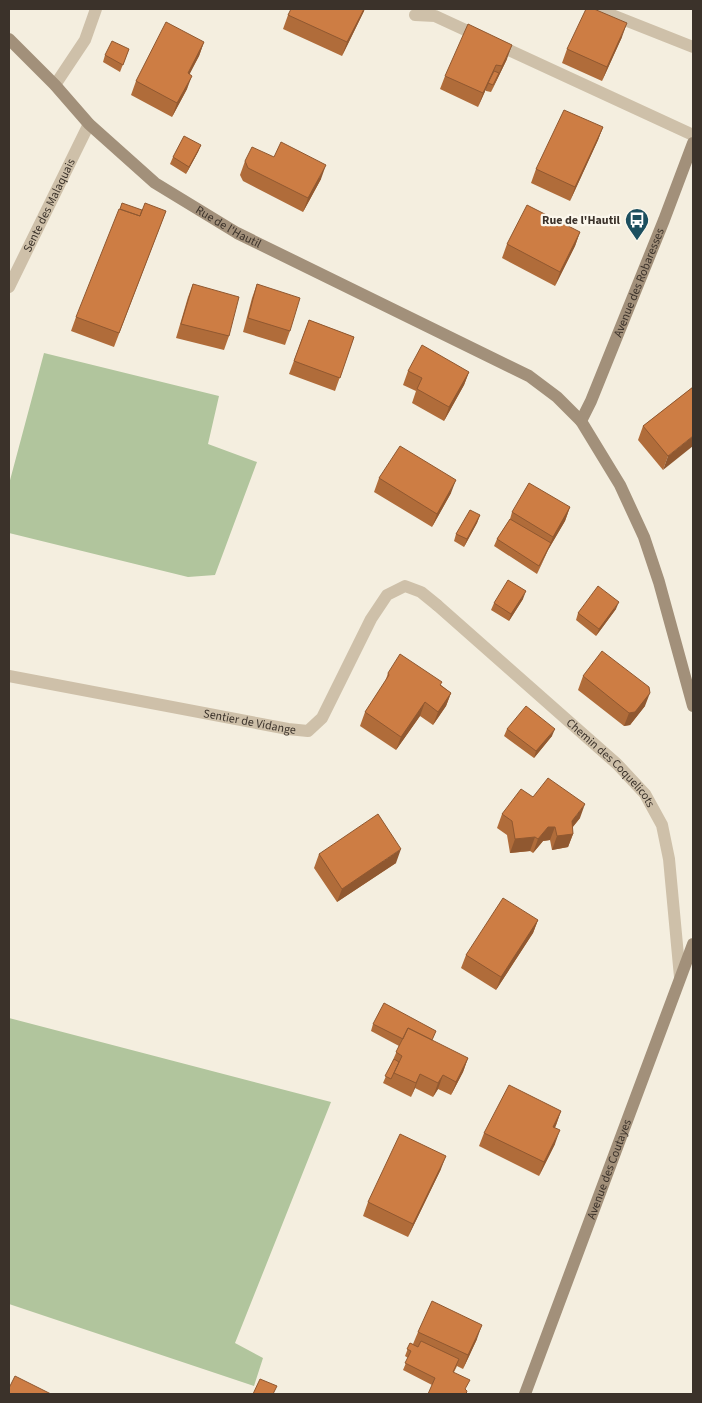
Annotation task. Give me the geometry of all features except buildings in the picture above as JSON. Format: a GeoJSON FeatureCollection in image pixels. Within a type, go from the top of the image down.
{"type":"FeatureCollection","features":[{"type":"Feature","properties":{"kind":"street"},"geometry":{"type":"LineString","coordinates":[[55,85],[84,40],[96,9]]}},
{"type":"Feature","properties":{"kind":"street"},"geometry":{"type":"LineString","coordinates":[[597,9],[693,47]]}},
{"type":"Feature","properties":{"kind":"street"},"geometry":{"type":"LineString","coordinates":[[414,15],[435,16],[693,134]]}},
{"type":"Feature","properties":{"kind":"street","name":"Rue de l'Hautil"},"geometry":{"type":"LineString","coordinates":[[9,38],[55,85],[89,124],[154,183],[228,228],[529,376],[557,397],[580,421],[620,485],[644,537],[659,582],[693,706]]}},
{"type":"Feature","properties":{"kind":"street","name":"Sente des Malaquais"},"geometry":{"type":"LineString","coordinates":[[9,287],[89,124]]}},
{"type":"Feature","properties":{"kind":"street","name":"Avenue des Robaresses"},"geometry":{"type":"LineString","coordinates":[[580,421],[591,401],[693,143]]}},
{"type":"Feature","properties":{"kind":"street","name":"Sentier de Vidange"},"geometry":{"type":"LineString","coordinates":[[9,676],[288,730],[308,732],[322,718],[372,618],[387,595],[405,586],[421,592],[437,605]]}},
{"type":"Feature","properties":{"kind":"street","name":"Chemin des Coquelicots"},"geometry":{"type":"LineString","coordinates":[[437,605],[617,764],[645,794],[662,825],[669,859],[680,977]]}},
{"type":"Feature","properties":{"kind":"street","name":"Avenue des Coutayes"},"geometry":{"type":"LineString","coordinates":[[525,1394],[693,944]]}},
{"type":"Feature","properties":{"kind":"green space"},"geometry":{"type":"Polygon","coordinates":[[[44,353],[219,396],[208,444],[257,462],[215,575],[188,577],[9,533],[9,484],[44,353]]]}},
{"type":"Feature","properties":{"kind":"green space"},"geometry":{"type":"Polygon","coordinates":[[[9,1018],[331,1102],[235,1343],[263,1358],[254,1386],[9,1304],[9,1018]]]}},
{"type":"Feature","properties":{"kind":"place","name":"Rue de l'Hautil"},"geometry":{"type":"Point","coordinates":[637,241]}}]}
